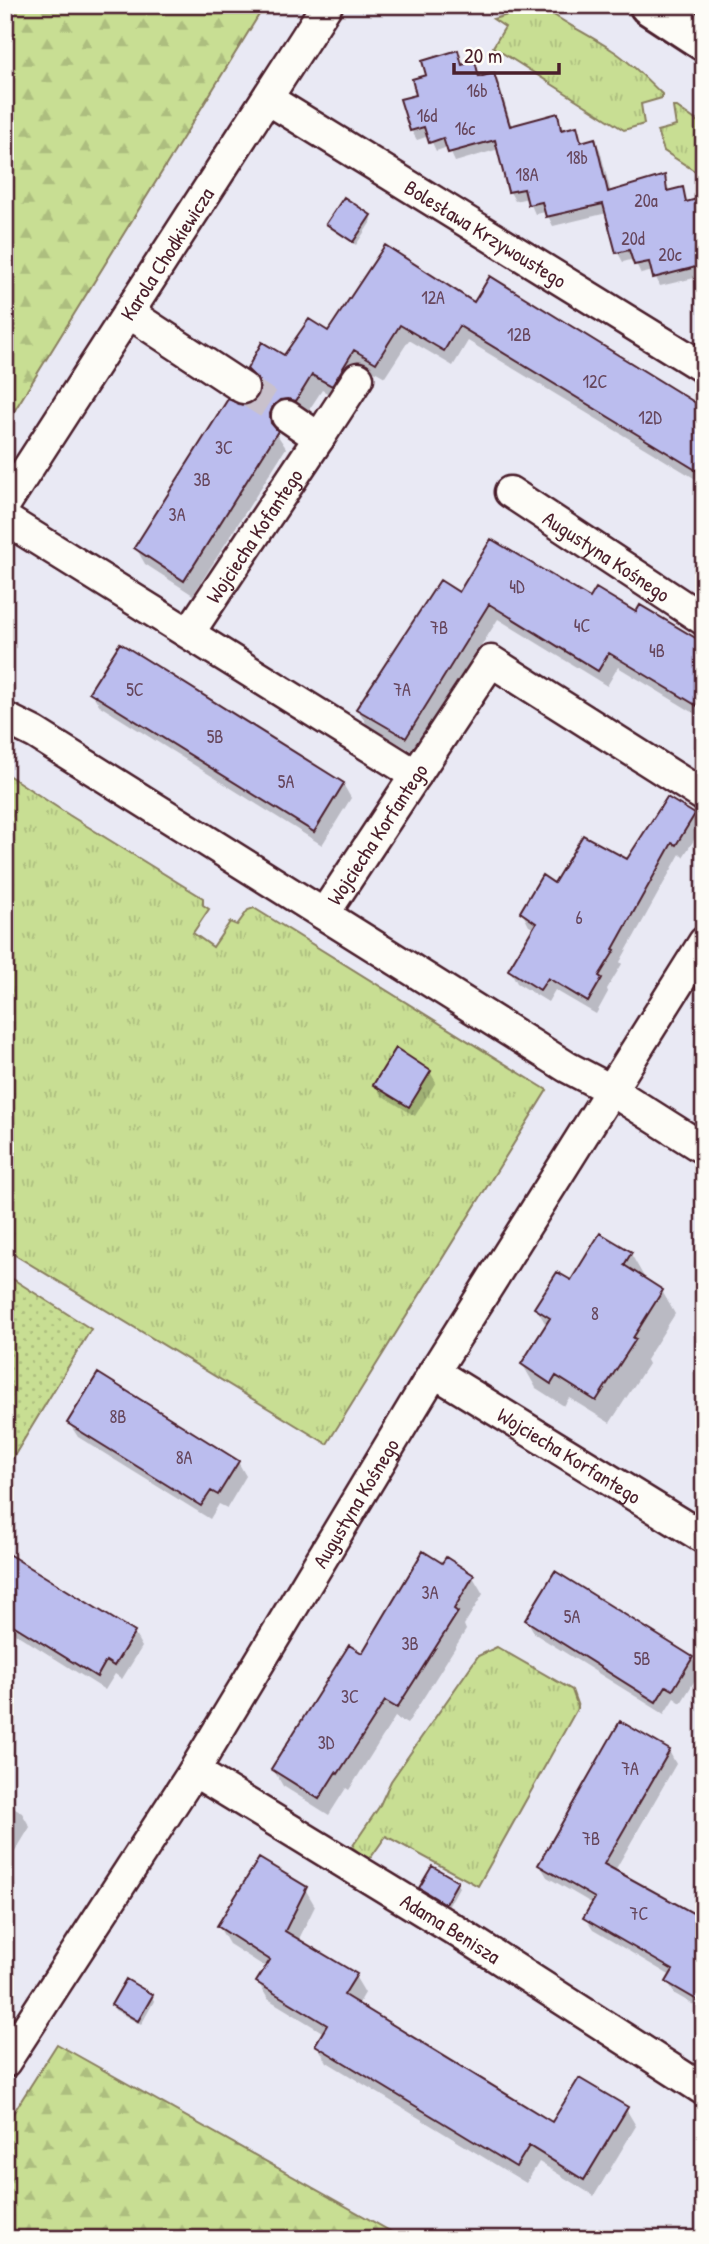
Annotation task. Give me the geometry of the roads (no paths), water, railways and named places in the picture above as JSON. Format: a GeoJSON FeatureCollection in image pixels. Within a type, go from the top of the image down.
{"type":"FeatureCollection","features":[{"type":"Feature","properties":{"kind":"street","name":"Karola Chodkiewicza"},"geometry":{"type":"LineString","coordinates":[[5,504],[327,5]]}},
{"type":"Feature","properties":{"kind":"street"},"geometry":{"type":"LineString","coordinates":[[649,5],[704,41]]}},
{"type":"Feature","properties":{"kind":"street","name":"Bolesława Krzywoustego"},"geometry":{"type":"LineString","coordinates":[[268,99],[704,368]]}},
{"type":"Feature","properties":{"kind":"street"},"geometry":{"type":"LineString","coordinates":[[129,313],[243,388]]}},
{"type":"Feature","properties":{"kind":"street","name":"Wojciecha Kofantego"},"geometry":{"type":"LineString","coordinates":[[188,633],[358,378]]}},
{"type":"Feature","properties":{"kind":"street"},"geometry":{"type":"LineString","coordinates":[[287,416],[319,438]]}},
{"type":"Feature","properties":{"kind":"street","name":"Augustyna Kośnego"},"geometry":{"type":"LineString","coordinates":[[510,492],[704,620]]}},
{"type":"Feature","properties":{"kind":"street"},"geometry":{"type":"LineString","coordinates":[[5,519],[416,775]]}},
{"type":"Feature","properties":{"kind":"street","name":"Wojciecha Korfantego"},"geometry":{"type":"LineString","coordinates":[[704,796],[491,660],[324,914],[567,1067],[611,1090],[704,1149]]}},
{"type":"Feature","properties":{"kind":"street"},"geometry":{"type":"LineString","coordinates":[[5,718],[35,733],[324,914]]}},
{"type":"Feature","properties":{"kind":"street","name":"Augustyna Kośnego"},"geometry":{"type":"LineString","coordinates":[[5,2062],[194,1771],[434,1372],[704,942]]}},
{"type":"Feature","properties":{"kind":"street","name":"Wojciecha Korfantego"},"geometry":{"type":"LineString","coordinates":[[434,1372],[704,1538]]}},
{"type":"Feature","properties":{"kind":"street","name":"Adama Benisza"},"geometry":{"type":"LineString","coordinates":[[194,1771],[458,1932],[704,2090]]}},
{"type":"Feature","properties":{"kind":"tunnel"},"geometry":{"type":"LineString","coordinates":[[243,388],[287,416]]}}]}
